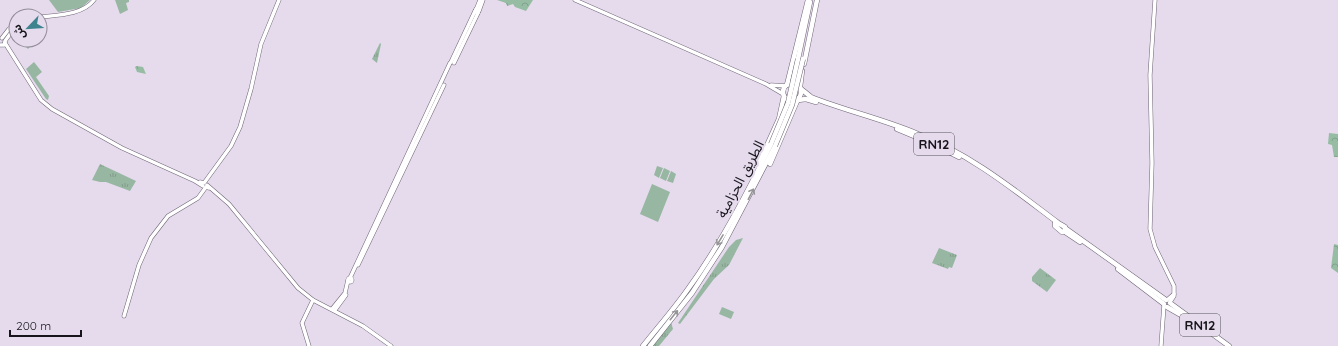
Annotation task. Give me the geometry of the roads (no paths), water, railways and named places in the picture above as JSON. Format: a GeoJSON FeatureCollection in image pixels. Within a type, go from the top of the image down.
{"type":"FeatureCollection","features":[{"type":"Feature","properties":{"kind":"highway","name":"الطريق الحزامية"},"geometry":{"type":"LineString","coordinates":[[800,59],[809,0]]}},
{"type":"Feature","properties":{"kind":"highway"},"geometry":{"type":"LineString","coordinates":[[755,174],[779,119],[783,95],[809,0]]}},
{"type":"Feature","properties":{"kind":"highway","name":"الطريق الحزامية"},"geometry":{"type":"LineString","coordinates":[[650,346],[692,293],[711,265],[728,238],[760,177],[788,103],[816,0]]}},
{"type":"Feature","properties":{"kind":"highway"},"geometry":{"type":"LineString","coordinates":[[760,177],[775,154],[797,100],[801,95],[816,0]]}},
{"type":"Feature","properties":{"kind":"highway","name":"RN12"},"geometry":{"type":"LineString","coordinates":[[786,85],[792,83],[801,88],[811,97],[911,131],[952,149],[996,177],[1065,230],[1229,346]]}},
{"type":"Feature","properties":{"kind":"highway","name":"RN12"},"geometry":{"type":"LineString","coordinates":[[783,95],[788,100],[806,99],[828,106],[907,133],[944,149],[982,171],[1056,223]]}},
{"type":"Feature","properties":{"kind":"highway","name":"الطريق الحزامية"},"geometry":{"type":"LineString","coordinates":[[643,346],[688,289],[710,256],[755,174],[773,145]]}},
{"type":"Feature","properties":{"kind":"highway","name":"RN12"},"geometry":{"type":"LineString","coordinates":[[1167,303],[1224,346]]}},
{"type":"Feature","properties":{"kind":"main road"},"geometry":{"type":"LineString","coordinates":[[48,16],[81,10],[89,6],[94,0]]}},
{"type":"Feature","properties":{"kind":"main road"},"geometry":{"type":"LineString","coordinates":[[124,316],[139,265],[151,238],[168,216],[198,198],[207,179],[231,146],[240,127],[251,89],[257,55],[279,0]]}},
{"type":"Feature","properties":{"kind":"main road"},"geometry":{"type":"LineString","coordinates":[[334,310],[346,296],[350,280],[481,0]]}},
{"type":"Feature","properties":{"kind":"main road","name":"RN12"},"geometry":{"type":"LineString","coordinates":[[575,0],[766,84],[783,95]]}},
{"type":"Feature","properties":{"kind":"main road"},"geometry":{"type":"LineString","coordinates":[[1155,0],[1150,75],[1152,157],[1150,229],[1155,247],[1174,286],[1174,294],[1167,303],[1164,315],[1162,346]]}},
{"type":"Feature","properties":{"kind":"main road"},"geometry":{"type":"LineString","coordinates":[[8,31],[2,42],[41,100],[52,109],[122,148],[205,185],[229,204],[298,288],[313,300],[363,326],[391,346]]}},
{"type":"Feature","properties":{"kind":"main road","name":"RN12"},"geometry":{"type":"LineString","coordinates":[[766,84],[786,85]]}},
{"type":"Feature","properties":{"kind":"main road"},"geometry":{"type":"LineString","coordinates":[[309,346],[302,323],[313,300]]}}]}
